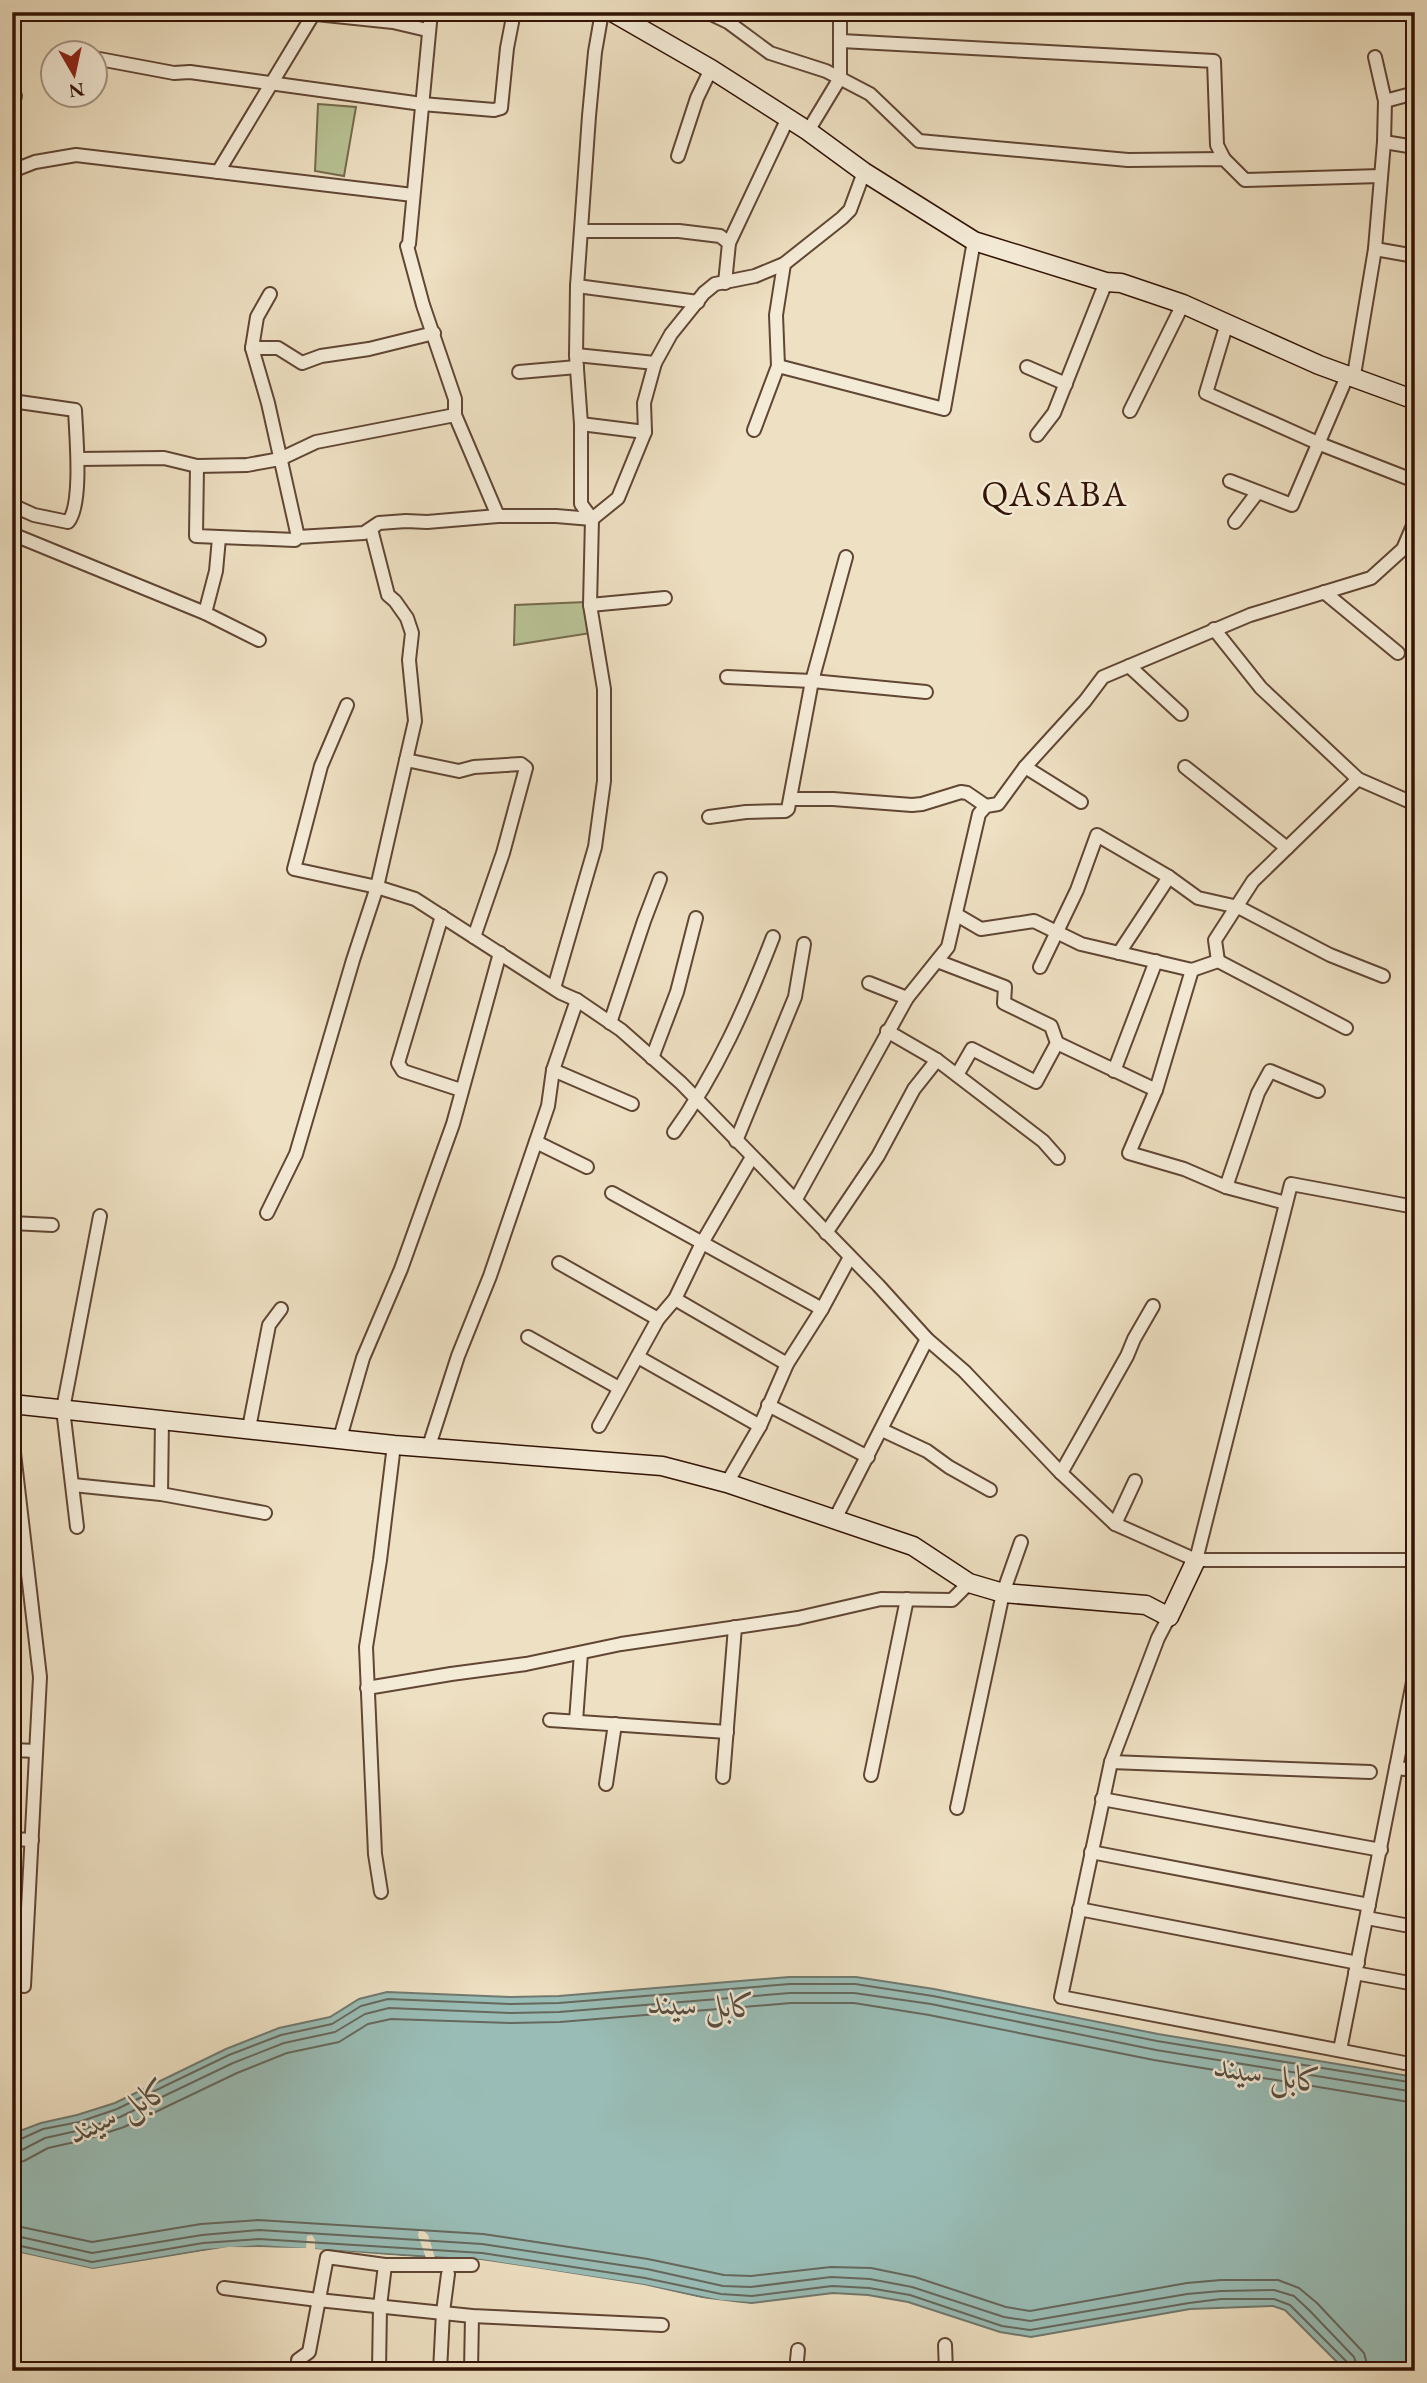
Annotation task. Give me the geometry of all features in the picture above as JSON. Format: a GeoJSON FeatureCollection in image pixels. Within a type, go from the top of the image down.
{"type":"FeatureCollection","features":[{"type":"Feature","properties":{"kind":"street"},"geometry":{"type":"LineString","coordinates":[[297,12],[393,22],[427,30]]}},
{"type":"Feature","properties":{"kind":"street"},"geometry":{"type":"LineString","coordinates":[[430,12],[407,246],[455,399],[455,415],[498,516]]}},
{"type":"Feature","properties":{"kind":"street"},"geometry":{"type":"LineString","coordinates":[[108,61],[174,73],[190,72],[422,104],[494,110],[501,108],[507,48],[514,12]]}},
{"type":"Feature","properties":{"kind":"street"},"geometry":{"type":"LineString","coordinates":[[554,988],[595,847],[604,781],[604,689],[590,605],[592,519],[581,504],[581,424],[577,361],[577,286],[589,117],[602,12]]}},
{"type":"Feature","properties":{"kind":"street"},"geometry":{"type":"LineString","coordinates":[[612,12],[711,69],[808,131],[864,172],[974,241],[1106,282],[1121,283],[1183,304],[1319,365],[1415,400]]}},
{"type":"Feature","properties":{"kind":"street"},"geometry":{"type":"LineString","coordinates":[[707,12],[728,22],[770,53],[826,71],[870,94],[919,141],[1128,160],[1224,159]]}},
{"type":"Feature","properties":{"kind":"street"},"geometry":{"type":"LineString","coordinates":[[808,131],[840,78],[840,12]]}},
{"type":"Feature","properties":{"kind":"street"},"geometry":{"type":"LineString","coordinates":[[218,172],[314,13]]}},
{"type":"Feature","properties":{"kind":"street"},"geometry":{"type":"LineString","coordinates":[[841,41],[1214,61],[1217,145],[1224,159],[1245,180],[1381,176]]}},
{"type":"Feature","properties":{"kind":"street"},"geometry":{"type":"LineString","coordinates":[[1352,377],[1375,249],[1384,142],[1385,101],[1376,57]]}},
{"type":"Feature","properties":{"kind":"street"},"geometry":{"type":"LineString","coordinates":[[678,156],[697,98],[711,69]]}},
{"type":"Feature","properties":{"kind":"street"},"geometry":{"type":"LineString","coordinates":[[1385,101],[1415,93]]}},
{"type":"Feature","properties":{"kind":"street"},"geometry":{"type":"LineString","coordinates":[[725,283],[729,243],[788,118]]}},
{"type":"Feature","properties":{"kind":"street"},"geometry":{"type":"LineString","coordinates":[[12,134],[13,171],[35,162],[76,155],[413,195]]}},
{"type":"Feature","properties":{"kind":"street"},"geometry":{"type":"LineString","coordinates":[[1384,142],[1415,147]]}},
{"type":"Feature","properties":{"kind":"street"},"geometry":{"type":"LineString","coordinates":[[197,466],[196,536],[295,540],[298,537],[364,533],[379,523],[498,516],[592,519],[618,498],[645,432],[644,403],[655,363],[671,334],[715,284],[755,276],[784,264],[850,210],[864,172]]}},
{"type":"Feature","properties":{"kind":"street"},"geometry":{"type":"LineString","coordinates":[[582,231],[679,232],[720,236],[729,243]]}},
{"type":"Feature","properties":{"kind":"street"},"geometry":{"type":"LineString","coordinates":[[778,366],[944,409],[974,241]]}},
{"type":"Feature","properties":{"kind":"street"},"geometry":{"type":"LineString","coordinates":[[1375,249],[1415,256]]}},
{"type":"Feature","properties":{"kind":"street"},"geometry":{"type":"LineString","coordinates":[[754,430],[778,366],[776,315],[784,264]]}},
{"type":"Feature","properties":{"kind":"street"},"geometry":{"type":"LineString","coordinates":[[1037,435],[1054,413],[1106,282]]}},
{"type":"Feature","properties":{"kind":"street"},"geometry":{"type":"LineString","coordinates":[[577,286],[698,302]]}},
{"type":"Feature","properties":{"kind":"street"},"geometry":{"type":"LineString","coordinates":[[270,294],[257,317],[252,348],[268,403],[298,537]]}},
{"type":"Feature","properties":{"kind":"street"},"geometry":{"type":"LineString","coordinates":[[1130,411],[1183,304]]}},
{"type":"Feature","properties":{"kind":"street"},"geometry":{"type":"LineString","coordinates":[[1227,323],[1206,393],[1320,444],[1415,481]]}},
{"type":"Feature","properties":{"kind":"street"},"geometry":{"type":"LineString","coordinates":[[252,348],[278,348],[302,363],[321,356],[369,349],[434,333]]}},
{"type":"Feature","properties":{"kind":"street"},"geometry":{"type":"LineString","coordinates":[[519,372],[577,361],[655,363]]}},
{"type":"Feature","properties":{"kind":"street"},"geometry":{"type":"LineString","coordinates":[[1027,367],[1066,384]]}},
{"type":"Feature","properties":{"kind":"street"},"geometry":{"type":"LineString","coordinates":[[1230,481],[1292,506],[1345,381],[1352,377]]}},
{"type":"Feature","properties":{"kind":"street"},"geometry":{"type":"LineString","coordinates":[[12,401],[75,410],[78,459],[74,515],[68,522],[34,515],[12,505]]}},
{"type":"Feature","properties":{"kind":"street"},"geometry":{"type":"LineString","coordinates":[[78,459],[164,458],[197,466],[247,465],[280,459],[316,442],[455,415]]}},
{"type":"Feature","properties":{"kind":"street"},"geometry":{"type":"LineString","coordinates":[[581,424],[645,432]]}},
{"type":"Feature","properties":{"kind":"street"},"geometry":{"type":"LineString","coordinates":[[1235,522],[1257,493]]}},
{"type":"Feature","properties":{"kind":"street"},"geometry":{"type":"LineString","coordinates":[[796,1199],[887,1031],[907,998],[948,947],[979,814],[986,806],[998,804],[1103,677],[1250,615],[1370,578],[1409,551],[1415,522]]}},
{"type":"Feature","properties":{"kind":"street"},"geometry":{"type":"LineString","coordinates":[[267,1213],[296,1154],[377,887],[415,721],[409,660],[412,633],[407,618],[388,595],[372,529]]}},
{"type":"Feature","properties":{"kind":"street"},"geometry":{"type":"LineString","coordinates":[[12,534],[205,613],[259,640]]}},
{"type":"Feature","properties":{"kind":"street"},"geometry":{"type":"LineString","coordinates":[[205,613],[216,571],[219,538]]}},
{"type":"Feature","properties":{"kind":"street"},"geometry":{"type":"LineString","coordinates":[[709,817],[787,810],[812,681],[846,557]]}},
{"type":"Feature","properties":{"kind":"street"},"geometry":{"type":"LineString","coordinates":[[1324,593],[1398,653]]}},
{"type":"Feature","properties":{"kind":"street"},"geometry":{"type":"LineString","coordinates":[[590,605],[665,598]]}},
{"type":"Feature","properties":{"kind":"street"},"geometry":{"type":"LineString","coordinates":[[1214,629],[1261,688],[1358,779],[1415,804]]}},
{"type":"Feature","properties":{"kind":"street"},"geometry":{"type":"LineString","coordinates":[[1129,666],[1181,714]]}},
{"type":"Feature","properties":{"kind":"street"},"geometry":{"type":"LineString","coordinates":[[727,677],[812,681],[926,692]]}},
{"type":"Feature","properties":{"kind":"street"},"geometry":{"type":"LineString","coordinates":[[347,705],[321,766],[294,869],[377,887],[415,899],[610,1023],[681,1083],[796,1199],[927,1339],[964,1371],[1060,1473],[1115,1524],[1196,1560],[1415,1560]]}},
{"type":"Feature","properties":{"kind":"street"},"geometry":{"type":"LineString","coordinates":[[406,760],[459,771],[474,767],[521,764],[526,768],[503,853],[474,937]]}},
{"type":"Feature","properties":{"kind":"street"},"geometry":{"type":"LineString","coordinates":[[1026,767],[1081,802]]}},
{"type":"Feature","properties":{"kind":"street"},"geometry":{"type":"LineString","coordinates":[[1185,767],[1287,848]]}},
{"type":"Feature","properties":{"kind":"street"},"geometry":{"type":"LineString","coordinates":[[1218,961],[1215,940],[1253,881],[1358,779]]}},
{"type":"Feature","properties":{"kind":"street"},"geometry":{"type":"LineString","coordinates":[[791,799],[912,805],[961,792],[986,806]]}},
{"type":"Feature","properties":{"kind":"street"},"geometry":{"type":"LineString","coordinates":[[1040,967],[1077,891],[1097,835],[1169,877],[1198,898],[1238,907],[1331,955],[1382,976]]}},
{"type":"Feature","properties":{"kind":"street"},"geometry":{"type":"LineString","coordinates":[[1119,953],[1169,877]]}},
{"type":"Feature","properties":{"kind":"street"},"geometry":{"type":"LineString","coordinates":[[610,1023],[643,921],[660,879]]}},
{"type":"Feature","properties":{"kind":"street"},"geometry":{"type":"LineString","coordinates":[[957,915],[981,929],[1034,921],[1081,944],[1192,970],[1218,961],[1346,1028]]}},
{"type":"Feature","properties":{"kind":"street"},"geometry":{"type":"LineString","coordinates":[[442,916],[398,1063],[403,1071],[461,1090]]}},
{"type":"Feature","properties":{"kind":"street"},"geometry":{"type":"LineString","coordinates":[[652,1058],[677,992],[696,918]]}},
{"type":"Feature","properties":{"kind":"street"},"geometry":{"type":"LineString","coordinates":[[674,1132],[697,1100],[751,992],[773,937]]}},
{"type":"Feature","properties":{"kind":"street"},"geometry":{"type":"LineString","coordinates":[[736,1140],[795,997],[804,944]]}},
{"type":"Feature","properties":{"kind":"street"},"geometry":{"type":"LineString","coordinates":[[340,1438],[363,1358],[401,1269],[453,1124],[500,953]]}},
{"type":"Feature","properties":{"kind":"street"},"geometry":{"type":"LineString","coordinates":[[937,961],[1005,987],[1004,1003],[1051,1026],[1057,1042],[1156,1090]]}},
{"type":"Feature","properties":{"kind":"street"},"geometry":{"type":"LineString","coordinates":[[1114,1071],[1156,961]]}},
{"type":"Feature","properties":{"kind":"street"},"geometry":{"type":"LineString","coordinates":[[1192,970],[1156,1090],[1129,1153],[1184,1169],[1226,1187],[1286,1203]]}},
{"type":"Feature","properties":{"kind":"street"},"geometry":{"type":"LineString","coordinates":[[869,983],[907,998]]}},
{"type":"Feature","properties":{"kind":"street"},"geometry":{"type":"LineString","coordinates":[[429,1446],[458,1356],[490,1276],[548,1106],[553,1070],[577,1000]]}},
{"type":"Feature","properties":{"kind":"street"},"geometry":{"type":"LineString","coordinates":[[887,1031],[957,1075],[1043,1141],[1058,1158]]}},
{"type":"Feature","properties":{"kind":"street"},"geometry":{"type":"LineString","coordinates":[[957,1075],[972,1049],[1037,1082],[1057,1042]]}},
{"type":"Feature","properties":{"kind":"street"},"geometry":{"type":"LineString","coordinates":[[826,1233],[878,1156],[914,1089],[936,1060]]}},
{"type":"Feature","properties":{"kind":"street"},"geometry":{"type":"LineString","coordinates":[[553,1070],[632,1104]]}},
{"type":"Feature","properties":{"kind":"street"},"geometry":{"type":"LineString","coordinates":[[1226,1187],[1258,1093],[1270,1071],[1318,1091]]}},
{"type":"Feature","properties":{"kind":"street"},"geometry":{"type":"LineString","coordinates":[[536,1142],[587,1167]]}},
{"type":"Feature","properties":{"kind":"street"},"geometry":{"type":"LineString","coordinates":[[599,1426],[658,1319],[675,1299],[702,1243],[752,1157]]}},
{"type":"Feature","properties":{"kind":"street"},"geometry":{"type":"LineString","coordinates":[[1415,1207],[1291,1184],[1196,1560],[1158,1638],[1111,1762],[1061,1997],[1415,2065]]}},
{"type":"Feature","properties":{"kind":"street"},"geometry":{"type":"LineString","coordinates":[[612,1193],[822,1308]]}},
{"type":"Feature","properties":{"kind":"street"},"geometry":{"type":"LineString","coordinates":[[77,1527],[63,1409],[100,1216]]}},
{"type":"Feature","properties":{"kind":"street"},"geometry":{"type":"LineString","coordinates":[[12,1223],[52,1225]]}},
{"type":"Feature","properties":{"kind":"street"},"geometry":{"type":"LineString","coordinates":[[727,1483],[760,1426],[787,1364],[850,1257]]}},
{"type":"Feature","properties":{"kind":"street"},"geometry":{"type":"LineString","coordinates":[[559,1263],[658,1319]]}},
{"type":"Feature","properties":{"kind":"street"},"geometry":{"type":"LineString","coordinates":[[675,1299],[787,1364]]}},
{"type":"Feature","properties":{"kind":"street"},"geometry":{"type":"LineString","coordinates":[[1060,1473],[1153,1306]]}},
{"type":"Feature","properties":{"kind":"street"},"geometry":{"type":"LineString","coordinates":[[249,1428],[268,1325],[281,1308]]}},
{"type":"Feature","properties":{"kind":"street"},"geometry":{"type":"LineString","coordinates":[[528,1337],[619,1388]]}},
{"type":"Feature","properties":{"kind":"street"},"geometry":{"type":"LineString","coordinates":[[835,1519],[927,1339]]}},
{"type":"Feature","properties":{"kind":"street"},"geometry":{"type":"LineString","coordinates":[[638,1357],[760,1426]]}},
{"type":"Feature","properties":{"kind":"street"},"geometry":{"type":"LineString","coordinates":[[12,1404],[394,1444],[662,1466],[727,1483],[913,1546],[969,1583],[1003,1593],[1146,1605],[1169,1617]]}},
{"type":"Feature","properties":{"kind":"street"},"geometry":{"type":"LineString","coordinates":[[768,1405],[868,1457]]}},
{"type":"Feature","properties":{"kind":"street"},"geometry":{"type":"LineString","coordinates":[[161,1494],[162,1419]]}},
{"type":"Feature","properties":{"kind":"street"},"geometry":{"type":"LineString","coordinates":[[882,1430],[927,1451],[990,1490]]}},
{"type":"Feature","properties":{"kind":"street"},"geometry":{"type":"LineString","coordinates":[[12,1437],[17,1517],[40,1677],[24,1986]]}},
{"type":"Feature","properties":{"kind":"street"},"geometry":{"type":"LineString","coordinates":[[381,1892],[375,1854],[366,1647],[394,1444]]}},
{"type":"Feature","properties":{"kind":"street"},"geometry":{"type":"LineString","coordinates":[[1115,1524],[1135,1480]]}},
{"type":"Feature","properties":{"kind":"street"},"geometry":{"type":"LineString","coordinates":[[73,1485],[161,1494],[265,1513]]}},
{"type":"Feature","properties":{"kind":"street"},"geometry":{"type":"LineString","coordinates":[[957,1808],[1003,1593],[1021,1542]]}},
{"type":"Feature","properties":{"kind":"street"},"geometry":{"type":"LineString","coordinates":[[367,1688],[621,1644],[798,1618],[881,1599],[952,1600],[969,1583]]}},
{"type":"Feature","properties":{"kind":"street"},"geometry":{"type":"LineString","coordinates":[[871,1775],[907,1599]]}},
{"type":"Feature","properties":{"kind":"street"},"geometry":{"type":"LineString","coordinates":[[723,1777],[735,1627]]}},
{"type":"Feature","properties":{"kind":"street"},"geometry":{"type":"LineString","coordinates":[[576,1721],[581,1653]]}},
{"type":"Feature","properties":{"kind":"street"},"geometry":{"type":"LineString","coordinates":[[1340,2050],[1415,1672]]}},
{"type":"Feature","properties":{"kind":"street"},"geometry":{"type":"LineString","coordinates":[[550,1720],[727,1732]]}},
{"type":"Feature","properties":{"kind":"street"},"geometry":{"type":"LineString","coordinates":[[606,1784],[615,1724]]}},
{"type":"Feature","properties":{"kind":"street"},"geometry":{"type":"LineString","coordinates":[[12,1751],[36,1751]]}},
{"type":"Feature","properties":{"kind":"street"},"geometry":{"type":"LineString","coordinates":[[1111,1762],[1370,1772]]}},
{"type":"Feature","properties":{"kind":"street"},"geometry":{"type":"LineString","coordinates":[[1396,1768],[1415,1770]]}},
{"type":"Feature","properties":{"kind":"street"},"geometry":{"type":"LineString","coordinates":[[1102,1799],[1381,1850]]}},
{"type":"Feature","properties":{"kind":"street"},"geometry":{"type":"LineString","coordinates":[[12,1839],[32,1840]]}},
{"type":"Feature","properties":{"kind":"street"},"geometry":{"type":"LineString","coordinates":[[1091,1852],[1368,1912],[1415,1927]]}},
{"type":"Feature","properties":{"kind":"street"},"geometry":{"type":"LineString","coordinates":[[1079,1909],[1357,1968],[1415,1984]]}},
{"type":"Feature","properties":{"kind":"street"},"geometry":{"type":"LineString","coordinates":[[298,2371],[298,2360],[309,2352],[327,2257],[384,2265],[472,2265]]}},
{"type":"Feature","properties":{"kind":"street"},"geometry":{"type":"LineString","coordinates":[[379,2371],[384,2265]]}},
{"type":"Feature","properties":{"kind":"street"},"geometry":{"type":"LineString","coordinates":[[440,2371],[448,2274]]}},
{"type":"Feature","properties":{"kind":"street"},"geometry":{"type":"LineString","coordinates":[[223,2288],[471,2316],[662,2325]]}},
{"type":"Feature","properties":{"kind":"street"},"geometry":{"type":"LineString","coordinates":[[471,2316],[471,2371]]}},
{"type":"Feature","properties":{"kind":"street"},"geometry":{"type":"LineString","coordinates":[[945,2345],[946,2371]]}},
{"type":"Feature","properties":{"kind":"street"},"geometry":{"type":"LineString","coordinates":[[796,2371],[798,2350]]}},
{"type":"Feature","properties":{"kind":"green space"},"geometry":{"type":"Polygon","coordinates":[[[318,104],[356,107],[344,176],[315,171],[318,104]]]}},
{"type":"Feature","properties":{"kind":"green space"},"geometry":{"type":"Polygon","coordinates":[[[586,602],[591,633],[514,645],[515,605],[586,602]]]}},
{"type":"Feature","properties":{"kind":"water","name":"کابل سيند"},"geometry":{"type":"Polygon","coordinates":[[[789,1977],[856,1977],[934,1989],[1158,2034],[1415,2077],[1415,2371],[1346,2371],[1285,2310],[1273,2306],[1190,2309],[1031,2337],[1000,2332],[908,2302],[868,2295],[833,2293],[752,2303],[721,2301],[644,2285],[481,2260],[259,2246],[204,2250],[93,2269],[12,2251],[12,2139],[22,2130],[115,2103],[226,2049],[279,2028],[330,2017],[359,1999],[387,1992],[511,1997],[559,1996],[789,1977]]]}},
{"type":"Feature","properties":{"kind":"pier"},"geometry":{"type":"Polygon","coordinates":[[[423,2230],[428,2235],[435,2258],[481,2260],[644,2285],[701,2298],[758,2305],[720,2305],[644,2288],[485,2264],[342,2253],[228,2250],[93,2273],[12,2254],[12,2251],[93,2269],[228,2247],[306,2248],[307,2236],[312,2235],[315,2249],[426,2258],[418,2235],[419,2231],[423,2230]]]}},
{"type":"Feature","properties":{"kind":"district","name":"QASABA"},"geometry":{"type":"Point","coordinates":[1055,493]}}]}
